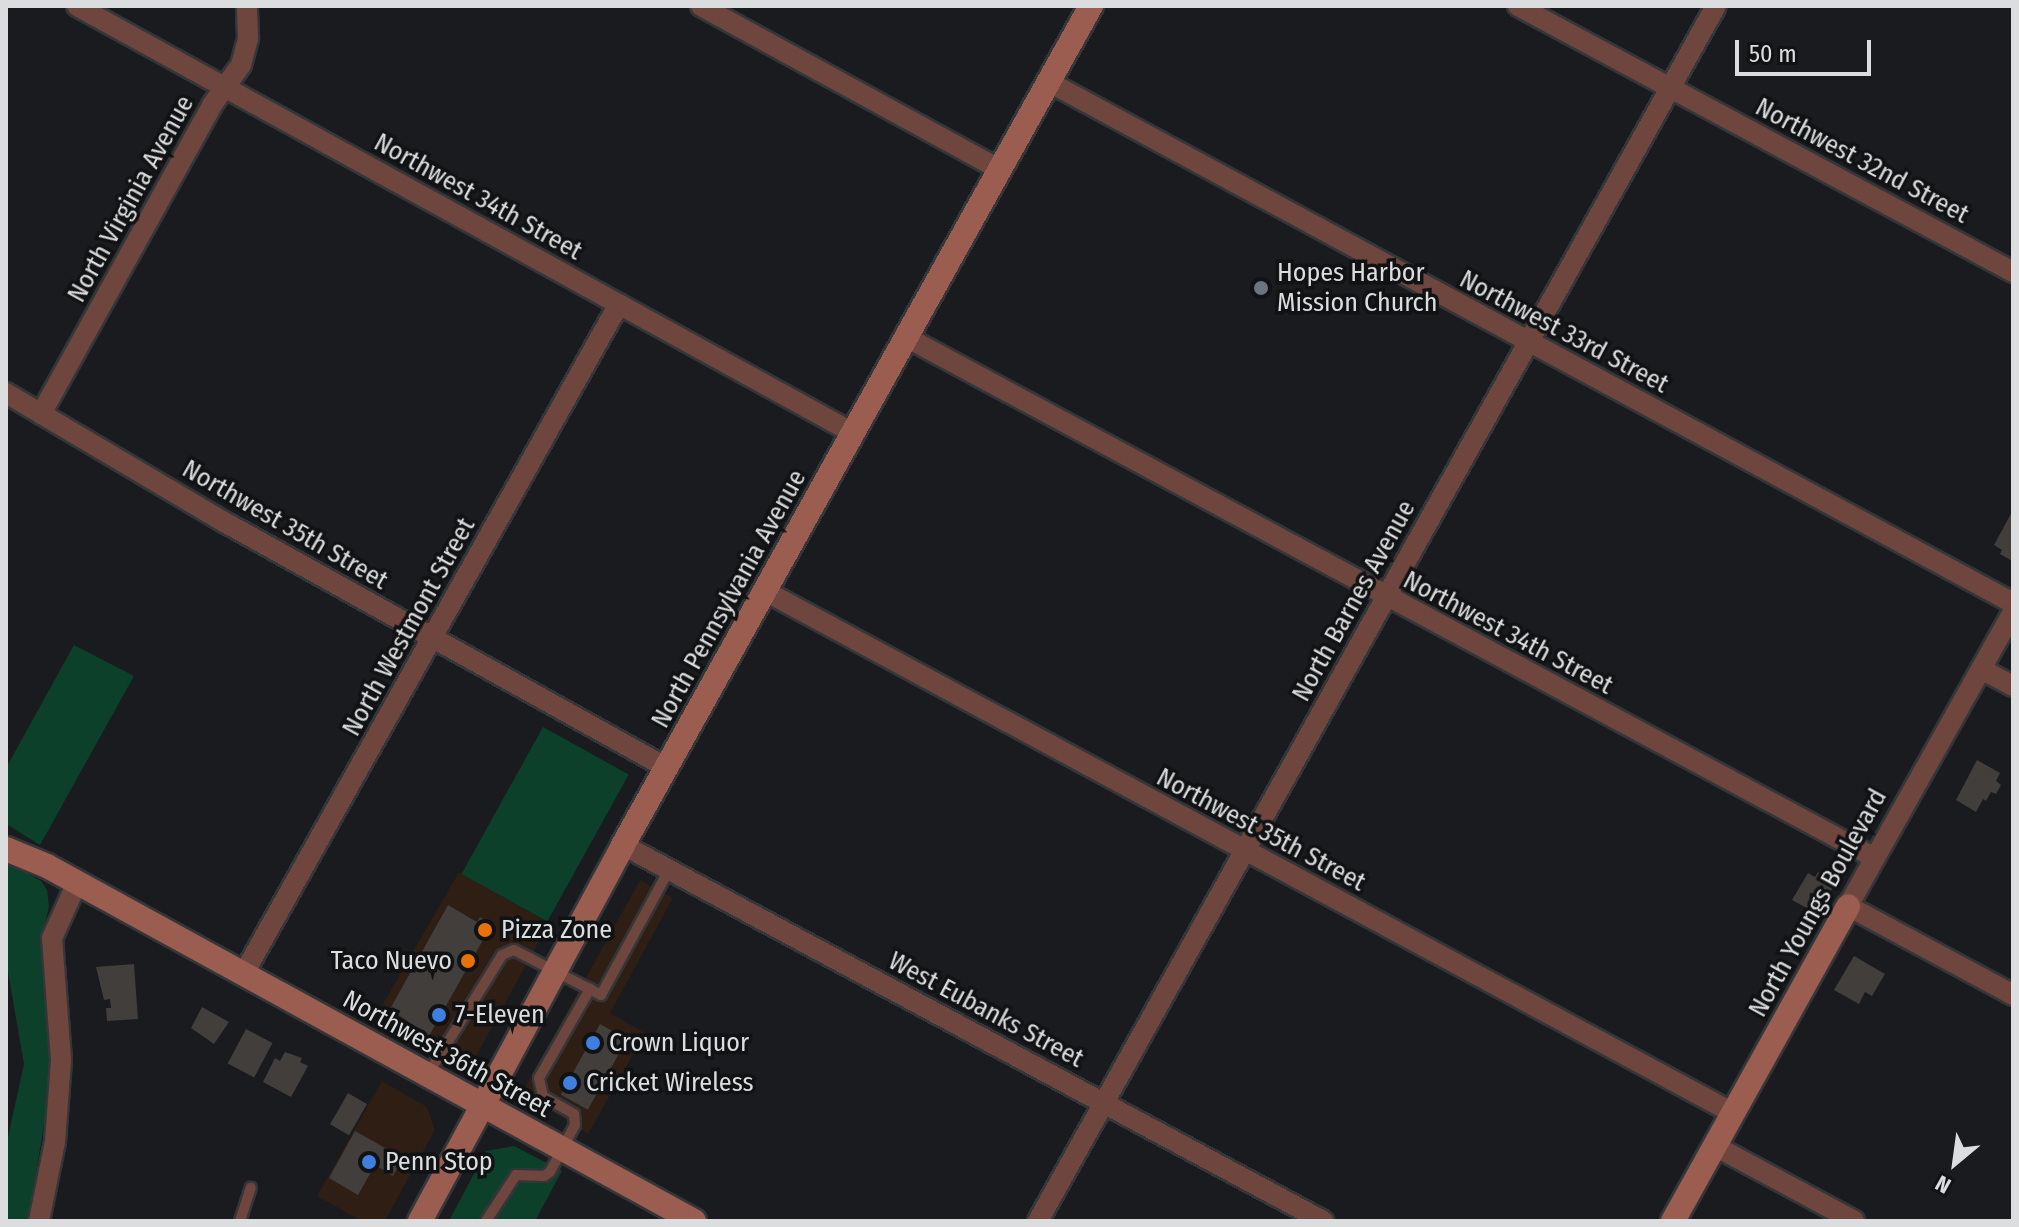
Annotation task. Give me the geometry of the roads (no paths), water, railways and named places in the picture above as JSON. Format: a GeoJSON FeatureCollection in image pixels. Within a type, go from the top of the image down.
{"type":"FeatureCollection","features":[{"type":"Feature","properties":{"kind":"main road","name":"North Pennsylvania Avenue"},"geometry":{"type":"LineString","coordinates":[[420,1221],[558,971],[623,845],[1091,6]]}},
{"type":"Feature","properties":{"kind":"main road","name":"Northwest 36th Street"},"geometry":{"type":"LineString","coordinates":[[6,831],[47,866]]}},
{"type":"Feature","properties":{"kind":"main road","name":"Northwest 36th Street"},"geometry":{"type":"LineString","coordinates":[[6,849],[47,866],[694,1221]]}},
{"type":"Feature","properties":{"kind":"main road","name":"North Youngs Boulevard"},"geometry":{"type":"LineString","coordinates":[[1673,1221],[1848,906]]}},
{"type":"Feature","properties":{"kind":"street","name":"Northwest 34th Street"},"geometry":{"type":"LineString","coordinates":[[77,6],[853,433]]}},
{"type":"Feature","properties":{"kind":"street","name":"North Virginia Avenue"},"geometry":{"type":"LineString","coordinates":[[41,414],[225,87],[241,65],[246,50],[247,6]]}},
{"type":"Feature","properties":{"kind":"street"},"geometry":{"type":"LineString","coordinates":[[701,6],[1000,170]]}},
{"type":"Feature","properties":{"kind":"street","name":"Northwest 32nd Street"},"geometry":{"type":"LineString","coordinates":[[1518,6],[2013,272]]}},
{"type":"Feature","properties":{"kind":"street","name":"North Barnes Avenue"},"geometry":{"type":"LineString","coordinates":[[1038,1221],[1716,6]]}},
{"type":"Feature","properties":{"kind":"street","name":"Northwest 33rd Street"},"geometry":{"type":"LineString","coordinates":[[1049,82],[2013,603]]}},
{"type":"Feature","properties":{"kind":"street","name":"North Westmont Street"},"geometry":{"type":"LineString","coordinates":[[243,975],[619,304]]}},
{"type":"Feature","properties":{"kind":"street","name":"Northwest 34th Street"},"geometry":{"type":"LineString","coordinates":[[906,337],[1875,858]]}},
{"type":"Feature","properties":{"kind":"street","name":"Northwest 35th Street"},"geometry":{"type":"LineString","coordinates":[[6,393],[226,523],[667,768]]}},
{"type":"Feature","properties":{"kind":"street","name":"Northwest 35th Street"},"geometry":{"type":"LineString","coordinates":[[765,591],[1733,1113]]}},
{"type":"Feature","properties":{"kind":"street","name":"North Youngs Boulevard"},"geometry":{"type":"LineString","coordinates":[[1848,906],[2013,612]]}},
{"type":"Feature","properties":{"kind":"street"},"geometry":{"type":"LineString","coordinates":[[1981,669],[2013,686]]}},
{"type":"Feature","properties":{"kind":"street","name":"West Eubanks Street"},"geometry":{"type":"LineString","coordinates":[[623,845],[1323,1221]]}},
{"type":"Feature","properties":{"kind":"street"},"geometry":{"type":"LineString","coordinates":[[39,1221],[55,1142],[61,1060],[52,938],[77,883]]}},
{"type":"Feature","properties":{"kind":"street"},"geometry":{"type":"LineString","coordinates":[[1848,906],[2013,995]]}},
{"type":"Feature","properties":{"kind":"street"},"geometry":{"type":"LineString","coordinates":[[1715,1146],[1854,1221]]}},
{"type":"Feature","properties":{"kind":"lane"},"geometry":{"type":"LineString","coordinates":[[427,1075],[502,955],[514,950],[601,995],[669,870]]}},
{"type":"Feature","properties":{"kind":"lane"},"geometry":{"type":"LineString","coordinates":[[486,1221],[516,1175],[544,1176],[550,1172],[575,1125],[574,1114],[543,1096],[539,1078],[590,989]]}},
{"type":"Feature","properties":{"kind":"lane"},"geometry":{"type":"LineString","coordinates":[[240,1221],[251,1188]]}},
{"type":"Feature","properties":{"kind":"place","name":"Hopes Harbor Mission Church"},"geometry":{"type":"Point","coordinates":[1261,288]}},
{"type":"Feature","properties":{"kind":"place","name":"Pizza Zone"},"geometry":{"type":"Point","coordinates":[485,930]}},
{"type":"Feature","properties":{"kind":"place","name":"Taco Nuevo"},"geometry":{"type":"Point","coordinates":[468,961]}},
{"type":"Feature","properties":{"kind":"place","name":"7-Eleven"},"geometry":{"type":"Point","coordinates":[439,1015]}},
{"type":"Feature","properties":{"kind":"place","name":"Crown Liquor"},"geometry":{"type":"Point","coordinates":[593,1043]}},
{"type":"Feature","properties":{"kind":"place","name":"Cricket Wireless"},"geometry":{"type":"Point","coordinates":[570,1083]}},
{"type":"Feature","properties":{"kind":"place","name":"Penn Stop"},"geometry":{"type":"Point","coordinates":[369,1162]}}]}
